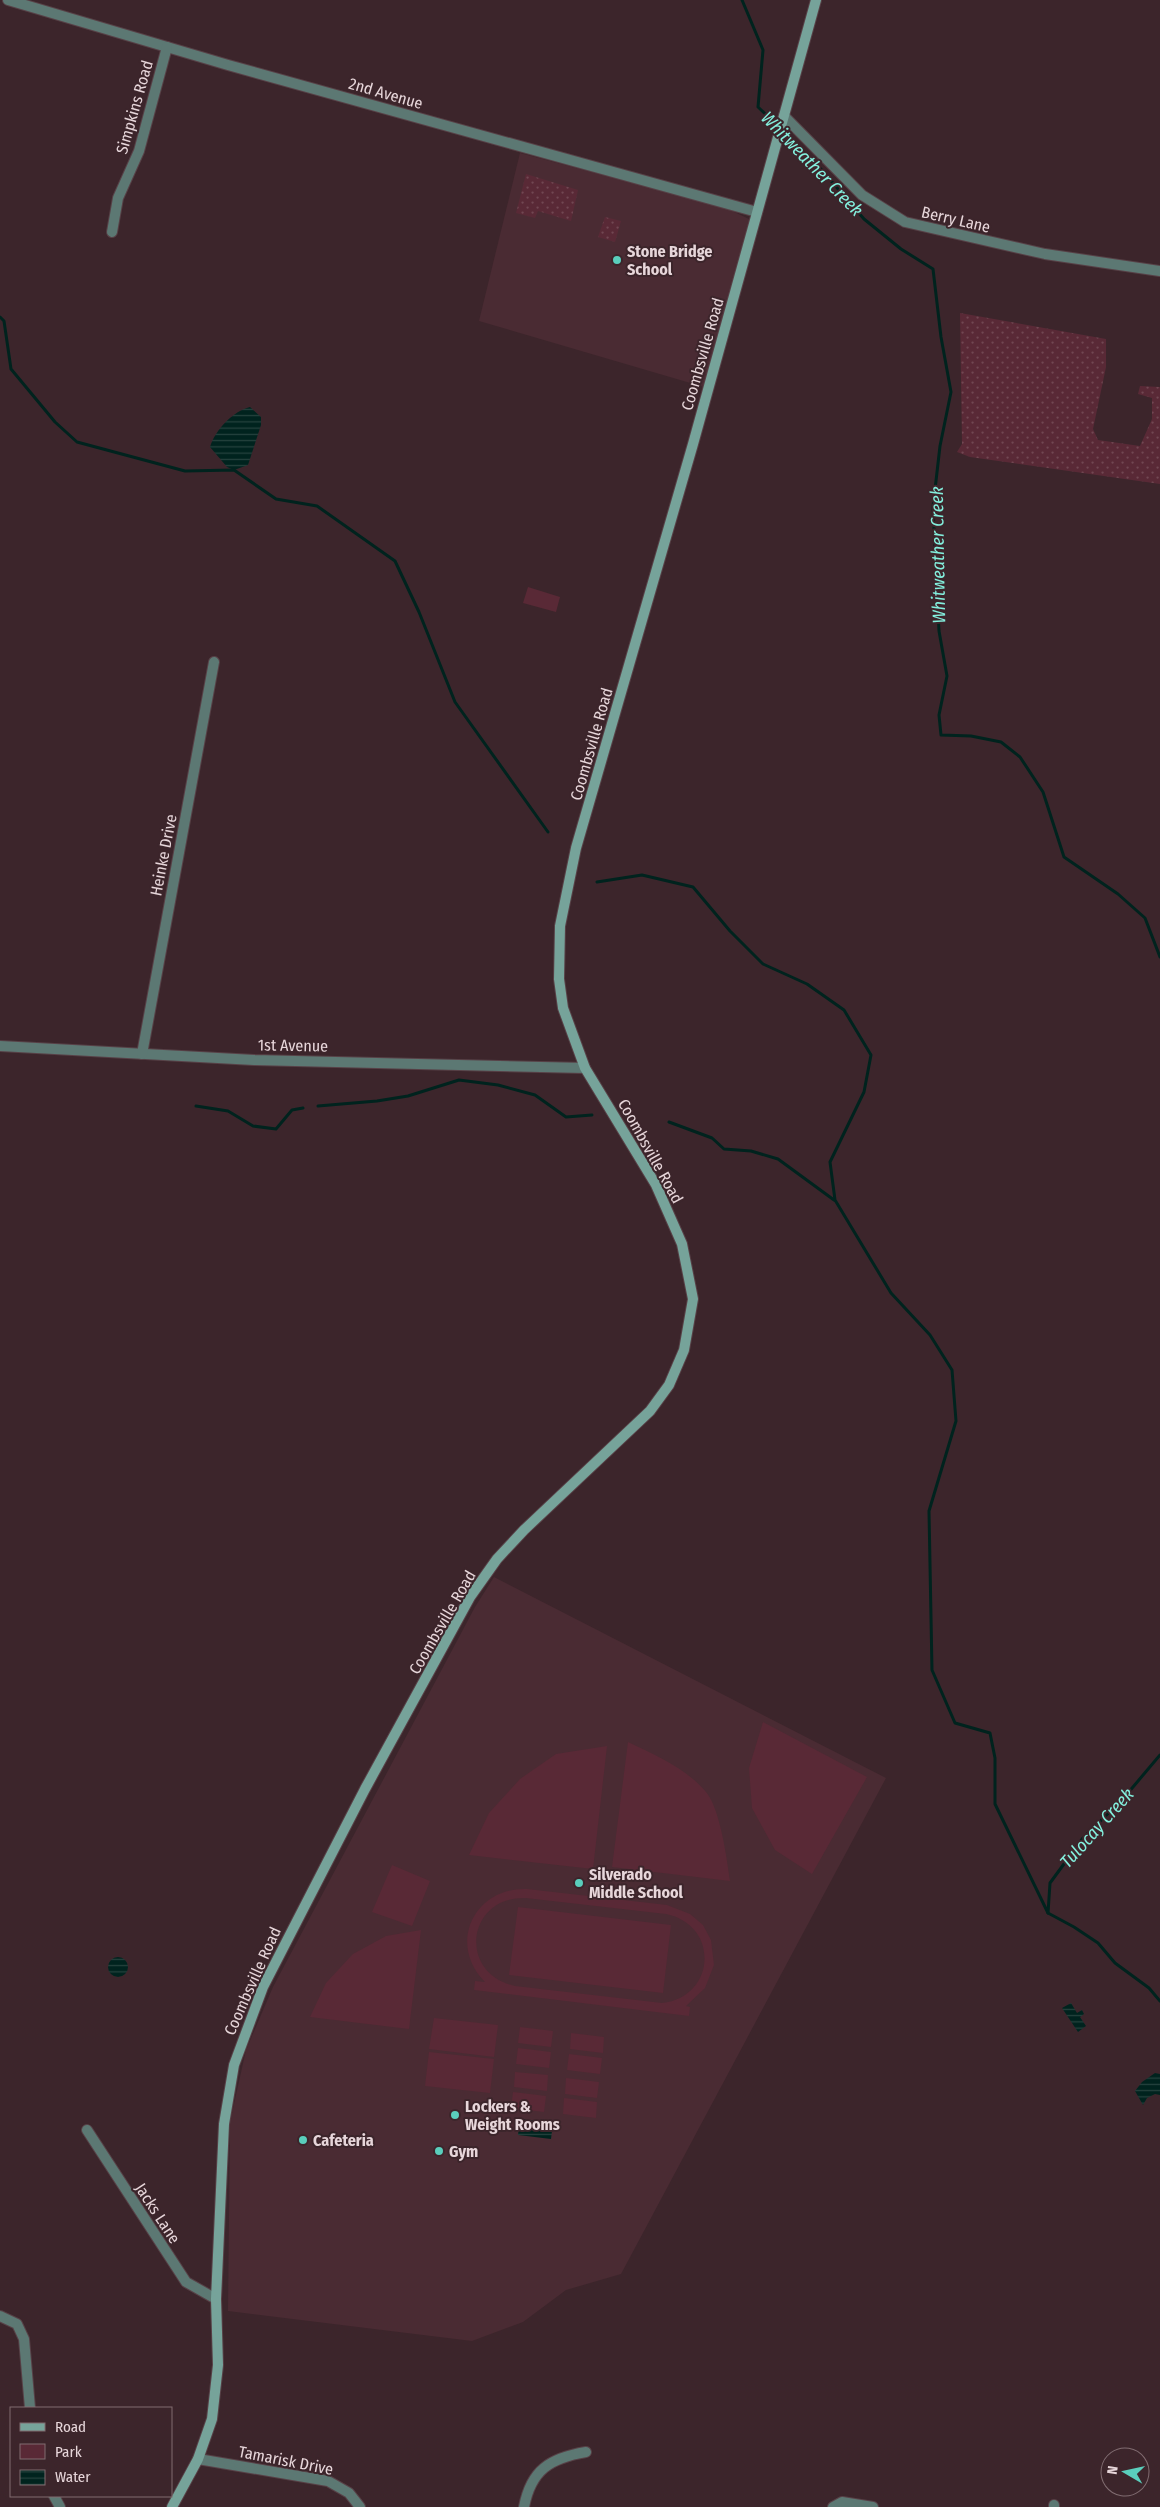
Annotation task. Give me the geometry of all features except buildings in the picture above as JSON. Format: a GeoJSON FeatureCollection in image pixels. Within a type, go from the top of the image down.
{"type":"FeatureCollection","features":[{"type":"Feature","properties":{"kind":"street","name":"2nd Avenue"},"geometry":{"type":"LineString","coordinates":[[8,0],[167,47],[757,212]]}},
{"type":"Feature","properties":{"kind":"street","name":"Coombsville Road"},"geometry":{"type":"LineString","coordinates":[[172,2507],[208,2437],[216,2397],[216,2299],[221,2158],[228,2090],[245,2029],[277,1956],[470,1597],[497,1559],[524,1530],[650,1411],[669,1385],[684,1350],[693,1299],[689,1270],[682,1244],[656,1185],[585,1068],[563,1008],[559,979],[560,926],[576,848],[816,0]]}},
{"type":"Feature","properties":{"kind":"street","name":"Simpkins Road"},"geometry":{"type":"LineString","coordinates":[[112,232],[118,198],[139,151],[167,47]]}},
{"type":"Feature","properties":{"kind":"street","name":"Berry Lane"},"geometry":{"type":"LineString","coordinates":[[784,116],[862,195],[905,222],[1045,254],[1160,271]]}},
{"type":"Feature","properties":{"kind":"street","name":"Heinke Drive"},"geometry":{"type":"LineString","coordinates":[[142,1054],[214,662]]}},
{"type":"Feature","properties":{"kind":"street","name":"1st Avenue"},"geometry":{"type":"LineString","coordinates":[[0,1046],[254,1060],[585,1068]]}},
{"type":"Feature","properties":{"kind":"street","name":"Jacks Lane"},"geometry":{"type":"LineString","coordinates":[[87,2130],[186,2282],[216,2299]]}},
{"type":"Feature","properties":{"kind":"street"},"geometry":{"type":"LineString","coordinates":[[0,2316],[17,2324],[24,2339],[30,2407]]}},
{"type":"Feature","properties":{"kind":"street"},"geometry":{"type":"LineString","coordinates":[[524,2507],[533,2479],[547,2464],[563,2456],[586,2452]]}},
{"type":"Feature","properties":{"kind":"street","name":"Tamarisk Drive"},"geometry":{"type":"LineString","coordinates":[[198,2459],[328,2481],[349,2493],[360,2507]]}},
{"type":"Feature","properties":{"kind":"street"},"geometry":{"type":"LineString","coordinates":[[833,2507],[842,2502],[873,2507]]}},
{"type":"Feature","properties":{"kind":"shaded area","name":"Stone Bridge School"},"geometry":{"type":"Polygon","coordinates":[[[520,153],[726,208],[751,220],[704,387],[479,321],[520,153]]]}},
{"type":"Feature","properties":{"kind":"shaded area","name":"Silverado Middle School"},"geometry":{"type":"Polygon","coordinates":[[[494,1577],[886,1778],[621,2274],[566,2290],[523,2322],[472,2341],[228,2311],[230,2122],[246,2050],[273,1987],[475,1607],[494,1577]]]}},
{"type":"Feature","properties":{"kind":"green space"},"geometry":{"type":"Polygon","coordinates":[[[526,174],[578,190],[571,221],[538,211],[535,218],[516,213],[526,174]]]}},
{"type":"Feature","properties":{"kind":"green space"},"geometry":{"type":"Polygon","coordinates":[[[605,217],[621,221],[615,242],[598,237],[605,217]]]}},
{"type":"Feature","properties":{"kind":"green space"},"geometry":{"type":"Polygon","coordinates":[[[960,313],[1106,339],[1106,367],[1093,429],[1098,440],[1140,446],[1152,419],[1152,398],[1138,394],[1140,386],[1160,387],[1160,484],[970,457],[957,452],[962,444],[960,313]]]}},
{"type":"Feature","properties":{"kind":"green space"},"geometry":{"type":"Polygon","coordinates":[[[528,587],[560,597],[556,612],[523,603],[528,587]]]}},
{"type":"Feature","properties":{"kind":"green space"},"geometry":{"type":"Polygon","coordinates":[[[763,1722],[867,1777],[812,1874],[775,1850],[752,1808],[749,1768],[763,1722]]]}},
{"type":"Feature","properties":{"kind":"green space"},"geometry":{"type":"Polygon","coordinates":[[[628,1742],[680,1769],[706,1792],[719,1821],[730,1881],[612,1867],[628,1742]]]}},
{"type":"Feature","properties":{"kind":"green space"},"geometry":{"type":"Polygon","coordinates":[[[607,1746],[593,1869],[469,1855],[489,1813],[520,1779],[556,1754],[607,1746]]]}},
{"type":"Feature","properties":{"kind":"green space"},"geometry":{"type":"Polygon","coordinates":[[[392,1865],[430,1881],[412,1926],[372,1912],[392,1865]]]}},
{"type":"Feature","properties":{"kind":"green space"},"geometry":{"type":"Polygon","coordinates":[[[527,1889],[667,1905],[690,1914],[703,1925],[711,1940],[714,1965],[705,1988],[686,2006],[690,2007],[689,2016],[474,1990],[475,1981],[485,1982],[474,1967],[468,1951],[468,1935],[472,1920],[480,1908],[493,1897],[508,1891],[527,1889]],[[526,1898],[506,1901],[491,1909],[481,1922],[477,1936],[477,1952],[484,1966],[496,1978],[515,1986],[662,2003],[680,1998],[693,1988],[701,1975],[704,1960],[703,1945],[696,1932],[684,1921],[666,1914],[526,1898]]]}},
{"type":"Feature","properties":{"kind":"green space"},"geometry":{"type":"Polygon","coordinates":[[[518,1907],[671,1925],[663,1993],[509,1975],[518,1907]]]}},
{"type":"Feature","properties":{"kind":"green space"},"geometry":{"type":"Polygon","coordinates":[[[421,1930],[409,2029],[310,2017],[326,1983],[353,1954],[386,1936],[421,1930]]]}},
{"type":"Feature","properties":{"kind":"green space"},"geometry":{"type":"Polygon","coordinates":[[[434,2018],[498,2025],[494,2057],[429,2049],[434,2018]]]}},
{"type":"Feature","properties":{"kind":"green space"},"geometry":{"type":"Polygon","coordinates":[[[520,2027],[553,2031],[551,2047],[518,2043],[520,2027]]]}},
{"type":"Feature","properties":{"kind":"green space"},"geometry":{"type":"Polygon","coordinates":[[[571,2033],[604,2037],[603,2053],[570,2049],[571,2033]]]}},
{"type":"Feature","properties":{"kind":"green space"},"geometry":{"type":"Polygon","coordinates":[[[518,2048],[551,2052],[549,2068],[516,2064],[518,2048]]]}},
{"type":"Feature","properties":{"kind":"green space"},"geometry":{"type":"Polygon","coordinates":[[[429,2052],[494,2059],[490,2093],[425,2086],[429,2052]]]}},
{"type":"Feature","properties":{"kind":"green space"},"geometry":{"type":"Polygon","coordinates":[[[569,2054],[602,2058],[600,2074],[567,2070],[569,2054]]]}},
{"type":"Feature","properties":{"kind":"green space"},"geometry":{"type":"Polygon","coordinates":[[[515,2072],[548,2075],[547,2091],[514,2087],[515,2072]]]}},
{"type":"Feature","properties":{"kind":"green space"},"geometry":{"type":"Polygon","coordinates":[[[566,2078],[599,2082],[597,2098],[565,2094],[566,2078]]]}},
{"type":"Feature","properties":{"kind":"green space"},"geometry":{"type":"Polygon","coordinates":[[[513,2092],[546,2096],[544,2112],[511,2108],[513,2092]]]}},
{"type":"Feature","properties":{"kind":"green space"},"geometry":{"type":"Polygon","coordinates":[[[564,2098],[597,2102],[596,2118],[563,2114],[564,2098]]]}},
{"type":"Feature","properties":{"kind":"water"},"geometry":{"type":"Polygon","coordinates":[[[250,407],[261,417],[261,425],[248,465],[234,470],[227,467],[210,447],[220,428],[231,417],[250,407]]]}},
{"type":"Feature","properties":{"kind":"water"},"geometry":{"type":"Polygon","coordinates":[[[118,1957],[125,1960],[128,1967],[125,1974],[118,1977],[111,1974],[108,1967],[111,1960],[118,1957]]]}},
{"type":"Feature","properties":{"kind":"water"},"geometry":{"type":"Polygon","coordinates":[[[1071,2003],[1077,2013],[1082,2010],[1084,2014],[1080,2017],[1086,2026],[1078,2032],[1062,2008],[1071,2003]]]}},
{"type":"Feature","properties":{"kind":"water"},"geometry":{"type":"Polygon","coordinates":[[[1155,2073],[1160,2074],[1160,2095],[1155,2094],[1147,2098],[1143,2105],[1135,2091],[1142,2082],[1155,2073]]]}},
{"type":"Feature","properties":{"kind":"water"},"geometry":{"type":"Polygon","coordinates":[[[520,2119],[553,2123],[551,2139],[518,2135],[520,2119]]]}},
{"type":"Feature","properties":{"kind":"waterway","name":"Whitweather Creek"},"geometry":{"type":"LineString","coordinates":[[742,0],[763,50],[758,107],[778,126]]}},
{"type":"Feature","properties":{"kind":"waterway","name":"Whitweather Creek"},"geometry":{"type":"LineString","coordinates":[[782,131],[820,168],[864,219],[901,249],[933,269],[941,337],[951,392],[940,446],[933,507],[939,631],[947,676],[939,715],[941,735],[971,736],[1001,742],[1020,757],[1043,792],[1064,857],[1118,894],[1145,918],[1160,957]]}},
{"type":"Feature","properties":{"kind":"waterway"},"geometry":{"type":"LineString","coordinates":[[0,317],[4,321],[11,369],[55,422],[77,442],[185,471],[234,470],[276,499],[317,506],[395,561],[419,612],[455,702],[548,832]]}},
{"type":"Feature","properties":{"kind":"waterway"},"geometry":{"type":"LineString","coordinates":[[597,882],[642,875],[693,887],[730,931],[763,964],[807,984],[844,1010],[871,1055],[864,1092],[830,1162],[835,1200],[891,1293],[930,1335],[952,1370],[956,1421],[929,1511],[932,1670],[955,1723],[990,1733],[995,1758],[995,1804],[1048,1913]]}},
{"type":"Feature","properties":{"kind":"waterway"},"geometry":{"type":"LineString","coordinates":[[318,1106],[377,1101],[408,1096],[459,1080],[498,1085],[535,1095],[566,1117],[592,1115]]}},
{"type":"Feature","properties":{"kind":"waterway"},"geometry":{"type":"LineString","coordinates":[[196,1106],[228,1111],[253,1126],[276,1129],[292,1110],[303,1108]]}},
{"type":"Feature","properties":{"kind":"waterway"},"geometry":{"type":"LineString","coordinates":[[669,1122],[712,1138],[724,1149],[751,1151],[778,1159],[834,1200]]}},
{"type":"Feature","properties":{"kind":"waterway","name":"Tulocay Creek"},"geometry":{"type":"LineString","coordinates":[[1160,1755],[1122,1800],[1083,1838],[1050,1883],[1048,1913],[1098,1943],[1115,1963],[1149,1988],[1160,2001]]}},
{"type":"Feature","properties":{"kind":"place","name":"Stone Bridge School"},"geometry":{"type":"Point","coordinates":[617,260]}},
{"type":"Feature","properties":{"kind":"place","name":"Silverado Middle School"},"geometry":{"type":"Point","coordinates":[579,1883]}},
{"type":"Feature","properties":{"kind":"place","name":"Lockers & Weight Rooms"},"geometry":{"type":"Point","coordinates":[455,2115]}},
{"type":"Feature","properties":{"kind":"place","name":"Cafeteria"},"geometry":{"type":"Point","coordinates":[303,2140]}},
{"type":"Feature","properties":{"kind":"place","name":"Gym"},"geometry":{"type":"Point","coordinates":[439,2151]}}]}
